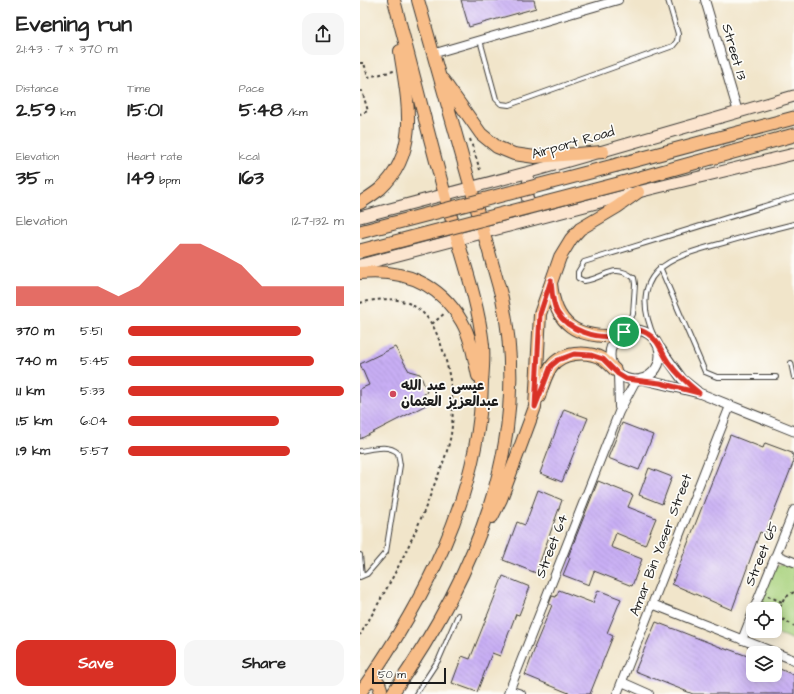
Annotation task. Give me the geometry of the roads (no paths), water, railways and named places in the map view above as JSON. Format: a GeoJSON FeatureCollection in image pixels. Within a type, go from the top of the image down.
{"type":"FeatureCollection","features":[{"type":"Feature","properties":{"kind":"highway"},"geometry":{"type":"LineString","coordinates":[[360,232],[794,118]]}},
{"type":"Feature","properties":{"kind":"highway"},"geometry":{"type":"LineString","coordinates":[[360,251],[622,183],[794,134]]}},
{"type":"Feature","properties":{"kind":"main road"},"geometry":{"type":"LineString","coordinates":[[360,203],[380,189],[396,169],[406,146],[409,119],[394,0]]}},
{"type":"Feature","properties":{"kind":"main road"},"geometry":{"type":"LineString","coordinates":[[360,693],[365,681],[419,599],[446,543],[467,485],[478,436],[482,395],[483,347],[476,299],[457,240],[394,0]]}},
{"type":"Feature","properties":{"kind":"main road"},"geometry":{"type":"LineString","coordinates":[[418,0],[482,233],[502,298],[508,326],[510,399],[508,428],[504,455],[480,535]]}},
{"type":"Feature","properties":{"kind":"main road"},"geometry":{"type":"LineString","coordinates":[[437,72],[481,134],[497,147],[514,154],[535,157],[603,152]]}},
{"type":"Feature","properties":{"kind":"main road","name":"Airport Road"},"geometry":{"type":"LineString","coordinates":[[360,217],[603,152],[794,96]]}},
{"type":"Feature","properties":{"kind":"main road"},"geometry":{"type":"LineString","coordinates":[[360,265],[638,192],[794,154]]}},
{"type":"Feature","properties":{"kind":"main road"},"geometry":{"type":"LineString","coordinates":[[536,170],[530,177],[526,196],[529,204],[535,212],[542,217]]}},
{"type":"Feature","properties":{"kind":"main road"},"geometry":{"type":"LineString","coordinates":[[535,407],[540,314],[560,257],[576,233],[638,192]]}},
{"type":"Feature","properties":{"kind":"main road"},"geometry":{"type":"LineString","coordinates":[[386,210],[395,212],[402,216],[409,227],[410,240],[402,255]]}},
{"type":"Feature","properties":{"kind":"main road"},"geometry":{"type":"LineString","coordinates":[[360,272],[377,271],[398,274],[416,280],[436,291],[452,307],[462,323],[471,347],[482,395]]}},
{"type":"Feature","properties":{"kind":"main road"},"geometry":{"type":"LineString","coordinates":[[551,280],[554,305],[563,320],[586,333],[602,337],[621,334]]}},
{"type":"Feature","properties":{"kind":"main road"},"geometry":{"type":"LineString","coordinates":[[392,694],[436,623],[480,535],[501,499],[549,370],[555,362],[574,354],[591,355],[603,359],[616,372]]}},
{"type":"Feature","properties":{"kind":"main road"},"geometry":{"type":"LineString","coordinates":[[365,681],[379,683],[381,689],[378,694]]}},
{"type":"Feature","properties":{"kind":"street"},"geometry":{"type":"LineString","coordinates":[[432,54],[618,0]]}},
{"type":"Feature","properties":{"kind":"street","name":"Street 13"},"geometry":{"type":"LineString","coordinates":[[705,0],[738,112]]}},
{"type":"Feature","properties":{"kind":"street"},"geometry":{"type":"LineString","coordinates":[[699,393],[682,379],[668,362],[656,341],[644,331],[637,330],[621,334],[613,343],[610,352],[611,362],[616,372],[626,379],[638,380],[699,393],[794,431]]}},
{"type":"Feature","properties":{"kind":"street"},"geometry":{"type":"LineString","coordinates":[[638,380],[649,376],[658,365],[660,351],[656,341]]}},
{"type":"Feature","properties":{"kind":"street","name":"Street 64"},"geometry":{"type":"LineString","coordinates":[[616,372],[619,412]]}},
{"type":"Feature","properties":{"kind":"street","name":"Street 64"},"geometry":{"type":"LineString","coordinates":[[521,694],[509,692],[619,412],[638,380]]}},
{"type":"Feature","properties":{"kind":"street","name":"Amar Bin Yaser Street"},"geometry":{"type":"LineString","coordinates":[[617,694],[730,406]]}},
{"type":"Feature","properties":{"kind":"street","name":"Street 65"},"geometry":{"type":"LineString","coordinates":[[757,602],[794,510]]}},
{"type":"Feature","properties":{"kind":"street"},"geometry":{"type":"LineString","coordinates":[[776,555],[794,562]]}},
{"type":"Feature","properties":{"kind":"street"},"geometry":{"type":"LineString","coordinates":[[652,604],[794,660]]}},
{"type":"Feature","properties":{"kind":"street"},"geometry":{"type":"LineString","coordinates":[[742,640],[746,630]]}},
{"type":"Feature","properties":{"kind":"street"},"geometry":{"type":"LineString","coordinates":[[622,682],[649,694]]}},
{"type":"Feature","properties":{"kind":"lane"},"geometry":{"type":"LineString","coordinates":[[480,40],[496,99],[501,104],[509,105],[673,46],[677,41],[678,34],[668,0]]}},
{"type":"Feature","properties":{"kind":"lane"},"geometry":{"type":"LineString","coordinates":[[621,334],[633,314],[636,284],[634,278],[622,270],[613,270],[596,280],[584,281],[578,278],[578,272],[584,262],[794,198]]}},
{"type":"Feature","properties":{"kind":"lane"},"geometry":{"type":"LineString","coordinates":[[656,341],[649,326],[646,312],[646,294],[651,279],[660,267],[673,258],[690,251],[794,224]]}},
{"type":"Feature","properties":{"kind":"lane"},"geometry":{"type":"LineString","coordinates":[[660,267],[705,372],[717,377],[776,377]]}},
{"type":"Feature","properties":{"kind":"lane"},"geometry":{"type":"LineString","coordinates":[[791,363],[794,378]]}},
{"type":"Feature","properties":{"kind":"lane"},"geometry":{"type":"LineString","coordinates":[[360,451],[387,447],[394,448],[400,458],[386,552],[367,574],[361,577],[360,554]]}},
{"type":"Feature","properties":{"kind":"lane"},"geometry":{"type":"LineString","coordinates":[[416,694],[439,659],[458,615]]}},
{"type":"Feature","properties":{"kind":"place","name":"عيسى عبد الله عبدالعزيز العثمان"},"geometry":{"type":"Point","coordinates":[393,394]}}]}
